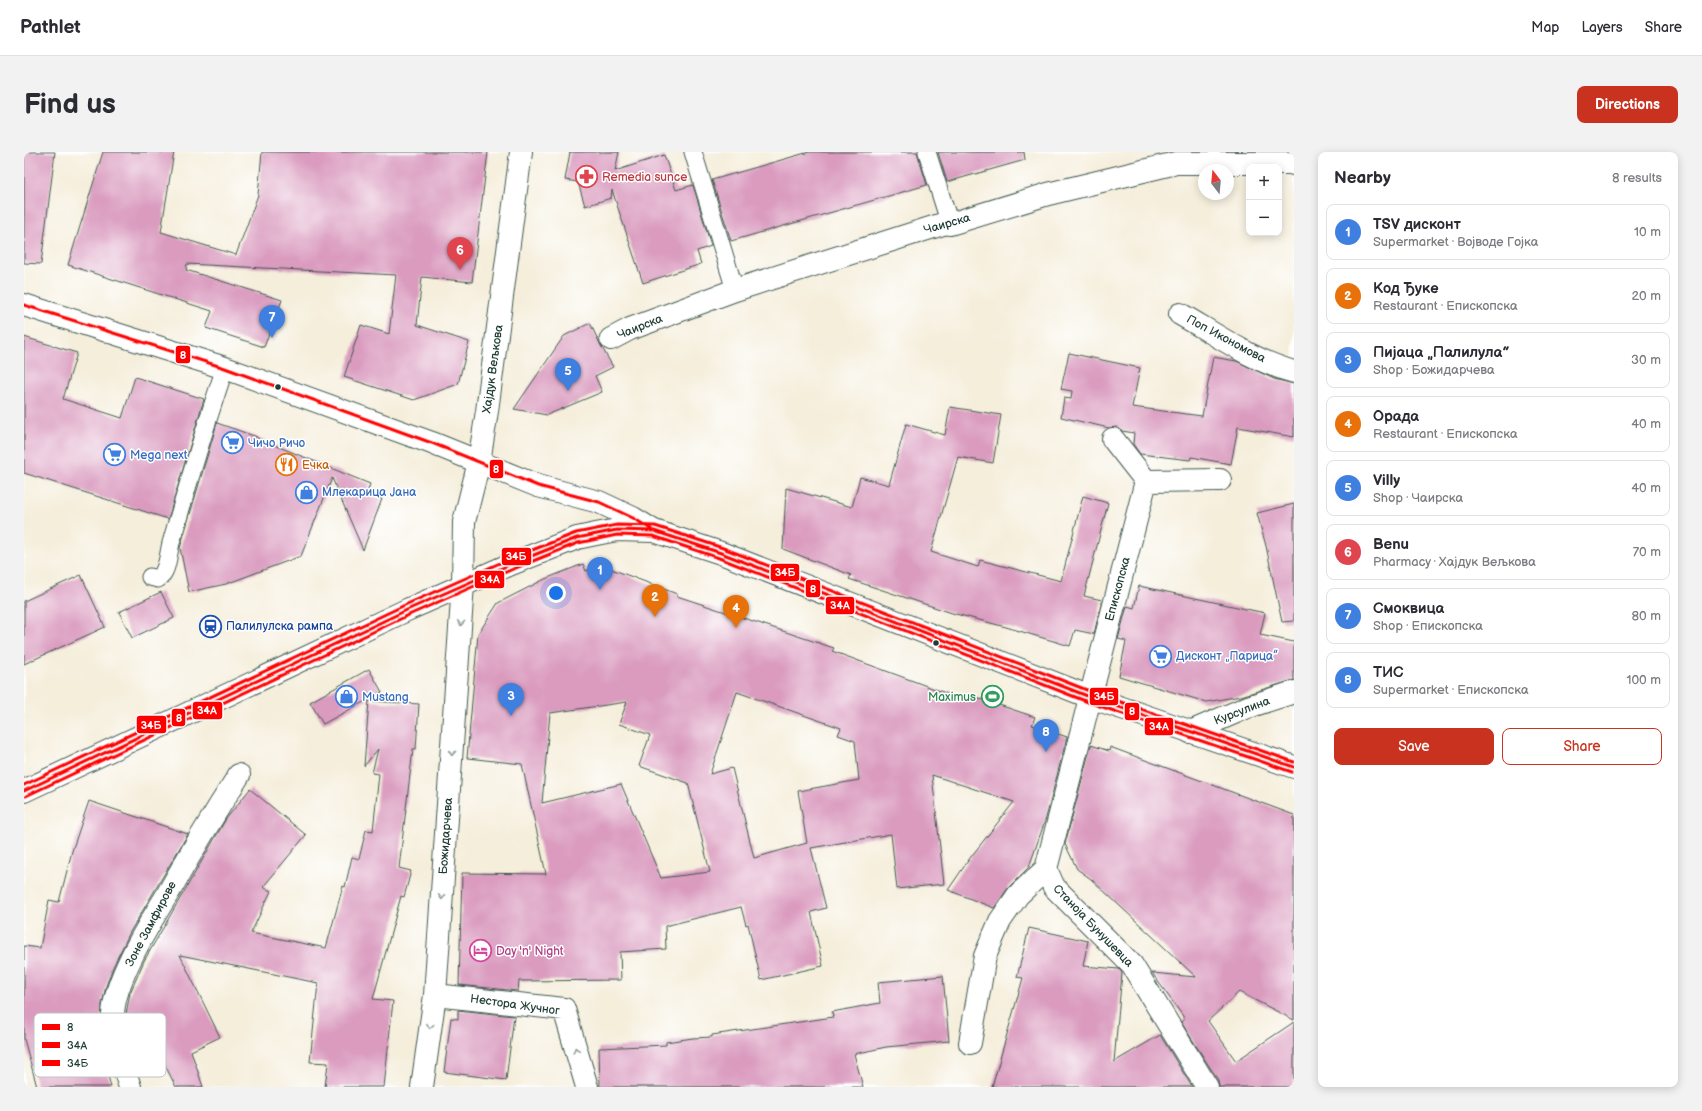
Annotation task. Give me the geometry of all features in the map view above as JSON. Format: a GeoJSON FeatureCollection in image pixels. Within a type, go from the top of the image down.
{"type":"FeatureCollection","features":[{"type":"Feature","properties":{"kind":"street","name":"Хајдук Вељкова"},"geometry":{"type":"LineString","coordinates":[[463,584],[464,522],[479,462],[490,390],[521,152]]}},
{"type":"Feature","properties":{"kind":"street","name":"Чаирска"},"geometry":{"type":"LineString","coordinates":[[611,339],[630,329],[735,290],[946,223],[950,224],[1174,157],[1292,160]]}},
{"type":"Feature","properties":{"kind":"street"},"geometry":{"type":"LineString","coordinates":[[24,305],[224,368],[432,442],[538,486],[600,502],[654,531],[721,553],[1090,697],[1294,767]]}},
{"type":"Feature","properties":{"kind":"street","name":"Поп Икономова"},"geometry":{"type":"LineString","coordinates":[[1180,314],[1225,341],[1260,359],[1294,372]]}},
{"type":"Feature","properties":{"kind":"street"},"geometry":{"type":"LineString","coordinates":[[1113,439],[1146,481],[1220,480]]}},
{"type":"Feature","properties":{"kind":"street","name":"Епископска"},"geometry":{"type":"LineString","coordinates":[[1046,869],[1146,481]]}},
{"type":"Feature","properties":{"kind":"street"},"geometry":{"type":"LineString","coordinates":[[24,791],[409,608],[463,584],[577,538],[617,530],[654,531]]}},
{"type":"Feature","properties":{"kind":"street","name":"Божидарчева"},"geometry":{"type":"LineString","coordinates":[[422,1087],[435,995],[463,584]]}},
{"type":"Feature","properties":{"kind":"street","name":"Курсулина"},"geometry":{"type":"LineString","coordinates":[[1190,732],[1248,707],[1294,692]]}},
{"type":"Feature","properties":{"kind":"street","name":"Зоне Замфирове"},"geometry":{"type":"LineString","coordinates":[[114,1013],[119,987],[144,933],[196,844],[239,775]]}},
{"type":"Feature","properties":{"kind":"street"},"geometry":{"type":"LineString","coordinates":[[970,1043],[985,956],[1000,922],[1018,895],[1046,869]]}},
{"type":"Feature","properties":{"kind":"street","name":"Станоја Бунушевца"},"geometry":{"type":"LineString","coordinates":[[1046,869],[1054,887],[1132,965],[1207,1087]]}},
{"type":"Feature","properties":{"kind":"street","name":"Нестора Жучног"},"geometry":{"type":"LineString","coordinates":[[435,995],[564,1009],[587,1087]]}},
{"type":"Feature","properties":{"kind":"street","name":"Зоне Замфирове"},"geometry":{"type":"LineString","coordinates":[[127,1077],[130,1087]]}},
{"type":"Feature","properties":{"kind":"lane"},"geometry":{"type":"LineString","coordinates":[[692,152],[735,290]]}},
{"type":"Feature","properties":{"kind":"lane"},"geometry":{"type":"LineString","coordinates":[[927,152],[950,224]]}},
{"type":"Feature","properties":{"kind":"lane"},"geometry":{"type":"LineString","coordinates":[[150,577],[158,579],[163,575],[205,426],[224,368]]}},
{"type":"Feature","properties":{"kind":"building"},"geometry":{"type":"Polygon","coordinates":[[[24,152],[55,152],[41,264],[24,263],[24,152]]]}},
{"type":"Feature","properties":{"kind":"building"},"geometry":{"type":"Polygon","coordinates":[[[103,152],[174,152],[161,232],[236,255],[258,195],[262,152],[488,152],[472,282],[422,277],[417,325],[469,342],[458,384],[414,400],[344,377],[361,325],[389,334],[396,275],[187,264],[186,270],[282,300],[264,347],[206,328],[212,311],[68,265],[103,152]]]}},
{"type":"Feature","properties":{"kind":"building"},"geometry":{"type":"Polygon","coordinates":[[[570,152],[619,152],[615,171],[664,155],[676,190],[693,185],[711,246],[697,251],[701,264],[643,283],[612,190],[611,198],[585,206],[578,182],[565,180],[570,152]]]}},
{"type":"Feature","properties":{"kind":"building"},"geometry":{"type":"Polygon","coordinates":[[[809,152],[917,152],[927,185],[731,241],[712,180],[809,152]]]}},
{"type":"Feature","properties":{"kind":"building"},"geometry":{"type":"Polygon","coordinates":[[[938,152],[1024,152],[1025,160],[947,182],[938,152]]]}},
{"type":"Feature","properties":{"kind":"building"},"geometry":{"type":"Polygon","coordinates":[[[590,323],[613,367],[595,376],[602,392],[547,415],[514,409],[564,336],[590,323]]]}},
{"type":"Feature","properties":{"kind":"building"},"geometry":{"type":"Polygon","coordinates":[[[24,337],[77,353],[63,399],[122,418],[135,377],[204,399],[168,519],[24,473],[24,337]]]}},
{"type":"Feature","properties":{"kind":"building"},"geometry":{"type":"Polygon","coordinates":[[[1069,353],[1140,368],[1132,407],[1202,416],[1213,357],[1236,361],[1274,379],[1294,384],[1294,437],[1238,427],[1231,464],[1191,457],[1190,460],[1140,454],[1133,444],[1134,433],[1122,431],[1117,427],[1109,428],[1061,417],[1064,398],[1071,399],[1072,391],[1061,389],[1069,353]]]}},
{"type":"Feature","properties":{"kind":"building"},"geometry":{"type":"Polygon","coordinates":[[[950,407],[1001,415],[993,463],[958,457],[931,552],[978,567],[980,560],[1061,581],[1083,496],[1108,503],[1084,596],[1102,600],[1094,634],[1075,630],[1070,646],[952,613],[849,579],[851,575],[783,549],[786,488],[852,507],[860,477],[889,485],[906,424],[945,435],[950,407]]]}},
{"type":"Feature","properties":{"kind":"building"},"geometry":{"type":"Polygon","coordinates":[[[217,423],[257,437],[370,484],[367,493],[382,499],[363,550],[332,478],[301,556],[226,584],[189,592],[180,548],[217,423]]]}},
{"type":"Feature","properties":{"kind":"building"},"geometry":{"type":"Polygon","coordinates":[[[1294,504],[1294,621],[1282,622],[1266,546],[1257,513],[1294,504]]]}},
{"type":"Feature","properties":{"kind":"building"},"geometry":{"type":"Polygon","coordinates":[[[583,564],[586,571],[601,565],[677,594],[677,596],[834,648],[832,651],[970,702],[972,696],[1035,717],[1032,725],[1067,737],[1046,818],[1029,867],[1008,888],[994,908],[948,890],[970,858],[1014,802],[932,775],[944,884],[897,889],[891,834],[811,848],[826,908],[811,912],[823,966],[761,980],[748,924],[746,925],[741,907],[665,926],[666,949],[620,952],[621,980],[519,981],[518,991],[459,985],[462,873],[546,874],[522,764],[467,758],[478,634],[498,603],[545,579],[583,564]],[[737,692],[710,774],[732,768],[754,858],[807,843],[798,791],[859,780],[855,741],[838,735],[841,728],[737,692]],[[627,702],[550,713],[542,803],[621,784],[661,878],[710,872],[688,783],[639,766],[650,735],[619,724],[627,702]]]}},
{"type":"Feature","properties":{"kind":"building"},"geometry":{"type":"Polygon","coordinates":[[[81,575],[105,627],[24,664],[24,601],[81,575]]]}},
{"type":"Feature","properties":{"kind":"building"},"geometry":{"type":"Polygon","coordinates":[[[1139,586],[1265,613],[1260,635],[1294,642],[1294,680],[1241,696],[1206,702],[1119,676],[1126,641],[1118,639],[1127,606],[1134,608],[1139,586]]]}},
{"type":"Feature","properties":{"kind":"building"},"geometry":{"type":"Polygon","coordinates":[[[161,592],[174,618],[132,638],[119,612],[161,592]]]}},
{"type":"Feature","properties":{"kind":"building","name":"Mustang"},"geometry":{"type":"Polygon","coordinates":[[[369,669],[382,692],[323,724],[310,702],[369,669]]]}},
{"type":"Feature","properties":{"kind":"building"},"geometry":{"type":"Polygon","coordinates":[[[369,701],[419,704],[416,749],[413,749],[399,868],[411,871],[404,897],[401,896],[373,999],[393,1001],[384,1087],[325,1087],[328,1063],[310,1062],[318,983],[180,955],[220,1037],[191,1051],[203,1087],[176,1087],[166,1067],[166,1013],[126,1013],[130,993],[144,961],[226,819],[250,789],[306,835],[263,887],[271,891],[251,933],[326,948],[343,886],[345,887],[352,857],[359,859],[366,830],[373,831],[379,774],[372,773],[378,749],[364,766],[369,701]]]}},
{"type":"Feature","properties":{"kind":"building"},"geometry":{"type":"Polygon","coordinates":[[[1091,745],[1109,751],[1110,747],[1294,815],[1294,1020],[1239,992],[1208,1021],[1236,1061],[1294,1022],[1294,1087],[1219,1087],[1218,1080],[1181,1022],[1185,1019],[1152,973],[1196,977],[1091,879],[1077,869],[1065,844],[1091,745]]]}},
{"type":"Feature","properties":{"kind":"building"},"geometry":{"type":"Polygon","coordinates":[[[89,801],[188,834],[130,932],[113,967],[106,986],[102,1013],[34,1013],[34,1076],[24,1039],[24,946],[40,948],[49,900],[59,902],[72,851],[89,801]]]}},
{"type":"Feature","properties":{"kind":"building"},"geometry":{"type":"Polygon","coordinates":[[[1029,928],[1088,941],[1083,966],[1119,969],[1122,973],[1114,1062],[1160,1035],[1192,1087],[992,1087],[1023,978],[1017,977],[1029,928]]]}},
{"type":"Feature","properties":{"kind":"building"},"geometry":{"type":"Polygon","coordinates":[[[943,976],[949,1041],[886,1047],[854,1054],[863,1087],[600,1087],[599,1048],[666,1045],[666,1042],[712,1037],[712,1035],[833,1017],[832,1012],[880,1003],[878,982],[943,976]]]}},
{"type":"Feature","properties":{"kind":"building"},"geometry":{"type":"Polygon","coordinates":[[[458,1010],[514,1016],[506,1080],[444,1072],[451,1018],[458,1019],[458,1010]]]}},
{"type":"Feature","properties":{"kind":"building"},"geometry":{"type":"Polygon","coordinates":[[[34,1077],[108,1077],[111,1087],[37,1087],[34,1077]]]}},
{"type":"Feature","properties":{"kind":"transit line","name":"8"},"geometry":{"type":"LineString","coordinates":[[24,305],[225,368],[432,443],[538,486],[599,502],[633,518],[651,529]]}},
{"type":"Feature","properties":{"kind":"transit line","name":"34Б"},"geometry":{"type":"LineString","coordinates":[[24,785],[407,604],[509,559],[576,533],[617,525],[655,526],[723,548],[1092,692],[1294,762]]}},
{"type":"Feature","properties":{"kind":"transit line","name":"8"},"geometry":{"type":"LineString","coordinates":[[24,791],[409,609],[511,564],[577,538],[617,530],[654,531],[721,553],[1090,697],[1294,767]]}},
{"type":"Feature","properties":{"kind":"transit line","name":"34А"},"geometry":{"type":"LineString","coordinates":[[26,796],[411,614],[513,569],[578,543],[617,535],[653,536],[719,558],[1088,702],[1292,772]]}},
{"type":"Feature","properties":{"kind":"place","name":"Remedia sunce"},"geometry":{"type":"Point","coordinates":[587,177]}},
{"type":"Feature","properties":{"kind":"place","name":"Benu"},"geometry":{"type":"Point","coordinates":[460,270]}},
{"type":"Feature","properties":{"kind":"place","name":"Смоквица"},"geometry":{"type":"Point","coordinates":[272,338]}},
{"type":"Feature","properties":{"kind":"place","name":"Villy"},"geometry":{"type":"Point","coordinates":[568,391]}},
{"type":"Feature","properties":{"kind":"place","name":"Чичо Ричо"},"geometry":{"type":"Point","coordinates":[233,443]}},
{"type":"Feature","properties":{"kind":"place","name":"Mega next"},"geometry":{"type":"Point","coordinates":[115,455]}},
{"type":"Feature","properties":{"kind":"place","name":"Ечка"},"geometry":{"type":"Point","coordinates":[286,465]}},
{"type":"Feature","properties":{"kind":"place","name":"Млекарица Јана"},"geometry":{"type":"Point","coordinates":[306,492]}},
{"type":"Feature","properties":{"kind":"place","name":"TSV дисконт"},"geometry":{"type":"Point","coordinates":[600,590]}},
{"type":"Feature","properties":{"kind":"place","name":"Код Ђуке"},"geometry":{"type":"Point","coordinates":[655,617]}},
{"type":"Feature","properties":{"kind":"place","name":"Палилулска рампа"},"geometry":{"type":"Point","coordinates":[211,626]}},
{"type":"Feature","properties":{"kind":"place","name":"Орада"},"geometry":{"type":"Point","coordinates":[736,628]}},
{"type":"Feature","properties":{"kind":"place","name":"Дисконт „Парица”"},"geometry":{"type":"Point","coordinates":[1161,656]}},
{"type":"Feature","properties":{"kind":"place","name":"Mustang"},"geometry":{"type":"Point","coordinates":[346,697]}},
{"type":"Feature","properties":{"kind":"place","name":"Maximus"},"geometry":{"type":"Point","coordinates":[992,697]}},
{"type":"Feature","properties":{"kind":"place","name":"Пијаца „Палилула”"},"geometry":{"type":"Point","coordinates":[511,716]}},
{"type":"Feature","properties":{"kind":"place","name":"ТИС"},"geometry":{"type":"Point","coordinates":[1046,752]}},
{"type":"Feature","properties":{"kind":"place","name":"Day 'n' Night"},"geometry":{"type":"Point","coordinates":[481,951]}}]}
